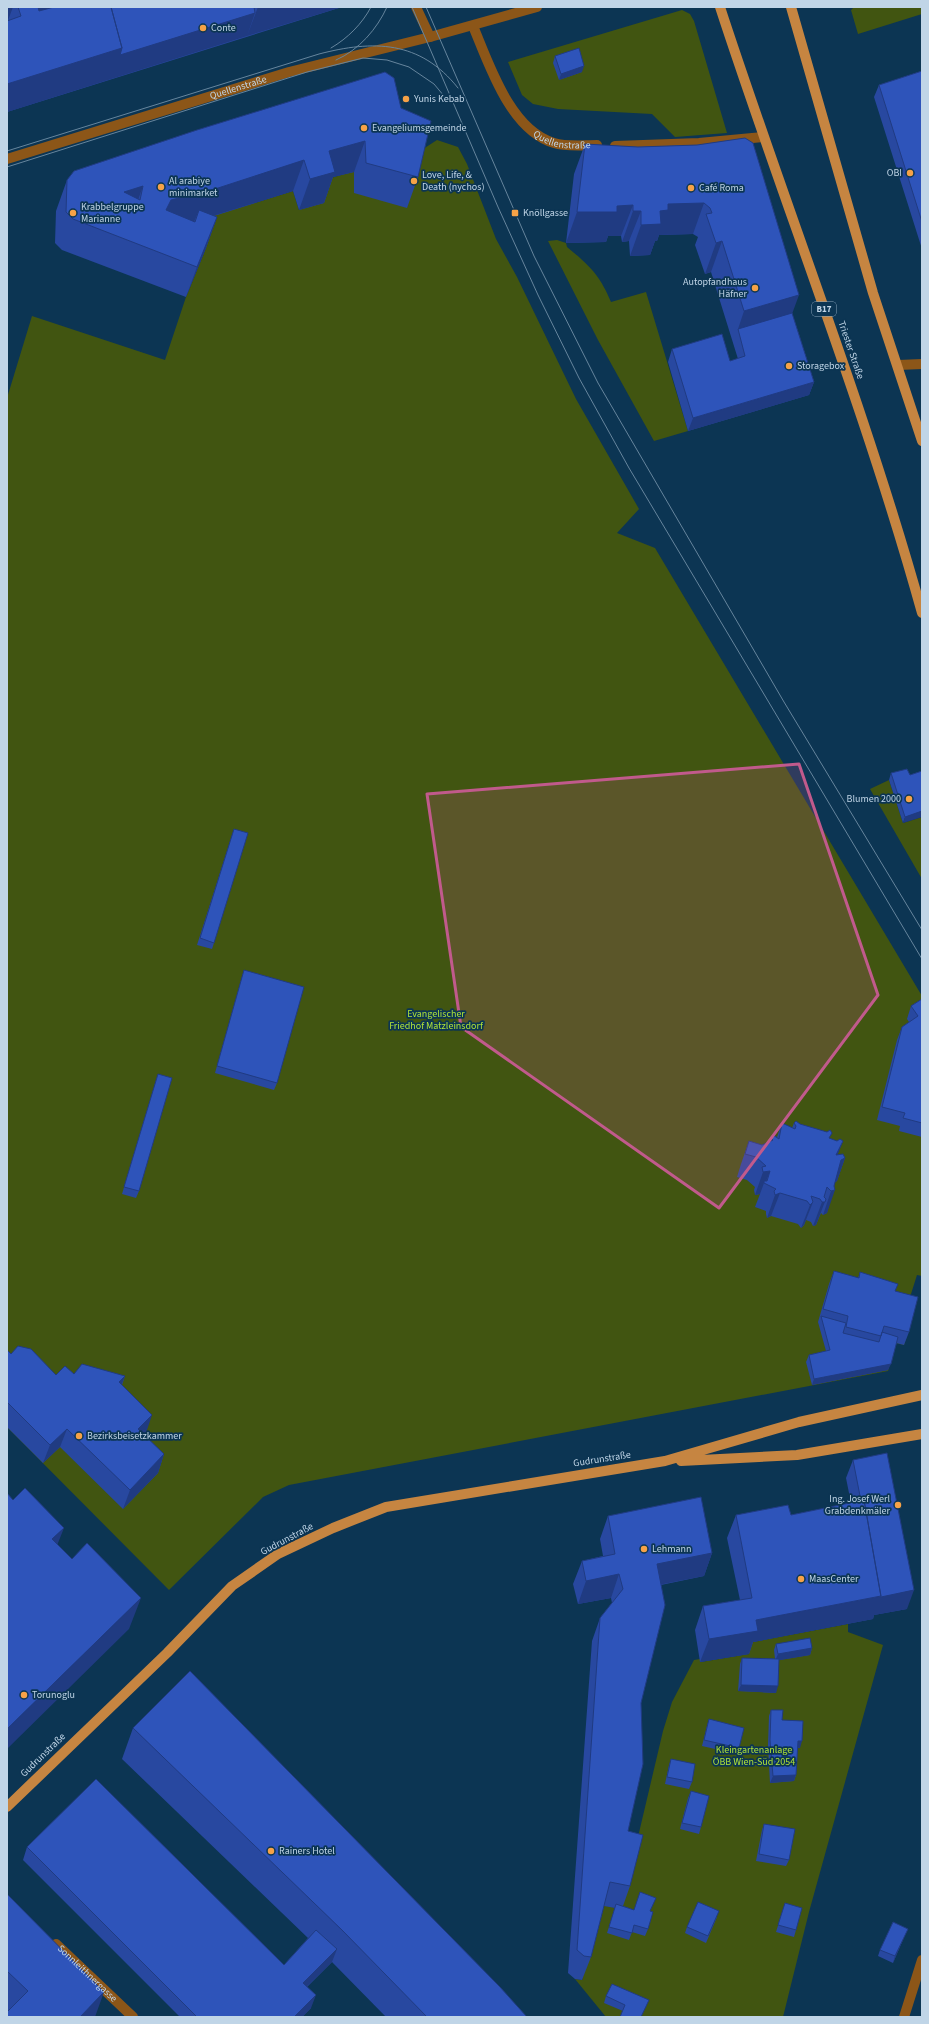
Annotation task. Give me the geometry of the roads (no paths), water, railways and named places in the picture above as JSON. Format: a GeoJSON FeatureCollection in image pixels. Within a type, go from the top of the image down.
{"type":"FeatureCollection","features":[{"type":"Feature","properties":{"kind":"main road","name":"Triester Straße"},"geometry":{"type":"LineString","coordinates":[[720,7],[763,137],[858,407],[922,613]]}},
{"type":"Feature","properties":{"kind":"main road"},"geometry":{"type":"LineString","coordinates":[[791,7],[873,293],[922,441]]}},
{"type":"Feature","properties":{"kind":"main road","name":"Gudrunstraße"},"geometry":{"type":"LineString","coordinates":[[665,1461],[799,1422],[922,1394]]}},
{"type":"Feature","properties":{"kind":"main road","name":"Gudrunstraße"},"geometry":{"type":"LineString","coordinates":[[7,1807],[167,1653],[232,1586],[278,1554],[333,1528],[386,1507],[665,1461],[797,1455],[922,1434]]}},
{"type":"Feature","properties":{"kind":"street"},"geometry":{"type":"LineString","coordinates":[[416,7],[430,37]]}},
{"type":"Feature","properties":{"kind":"street","name":"Quellenstraße"},"geometry":{"type":"LineString","coordinates":[[7,159],[289,72],[473,26],[537,7]]}},
{"type":"Feature","properties":{"kind":"street","name":"Quellenstraße"},"geometry":{"type":"LineString","coordinates":[[473,26],[494,77],[518,116],[534,134],[555,143],[621,146],[699,143],[763,137]]}},
{"type":"Feature","properties":{"kind":"street"},"geometry":{"type":"LineString","coordinates":[[898,365],[922,364]]}},
{"type":"Feature","properties":{"kind":"street","name":"Sonnleithnergasse"},"geometry":{"type":"LineString","coordinates":[[50,1938],[133,2017]]}},
{"type":"Feature","properties":{"kind":"street"},"geometry":{"type":"LineString","coordinates":[[904,2017],[922,1960]]}},
{"type":"Feature","properties":{"kind":"tram line"},"geometry":{"type":"LineString","coordinates":[[331,48],[354,30],[371,7]]}},
{"type":"Feature","properties":{"kind":"tram line"},"geometry":{"type":"LineString","coordinates":[[336,60],[360,45],[373,31],[387,7]]}},
{"type":"Feature","properties":{"kind":"tram line"},"geometry":{"type":"LineString","coordinates":[[412,7],[498,207],[538,295],[579,378],[629,468],[922,959]]}},
{"type":"Feature","properties":{"kind":"tram line"},"geometry":{"type":"LineString","coordinates":[[426,7],[534,256],[598,383],[784,702],[922,930]]}},
{"type":"Feature","properties":{"kind":"tram line"},"geometry":{"type":"LineString","coordinates":[[7,151],[339,49],[377,46],[412,52],[428,60],[443,72],[458,88]]}},
{"type":"Feature","properties":{"kind":"tram line"},"geometry":{"type":"LineString","coordinates":[[7,167],[307,72],[363,58],[387,60],[409,67],[434,84],[449,102]]}},
{"type":"Feature","properties":{"kind":"place","name":"Conte"},"geometry":{"type":"Point","coordinates":[203,28]}},
{"type":"Feature","properties":{"kind":"place","name":"Yunis Kebab"},"geometry":{"type":"Point","coordinates":[406,99]}},
{"type":"Feature","properties":{"kind":"place","name":"Evangeliumsgemeinde"},"geometry":{"type":"Point","coordinates":[364,128]}},
{"type":"Feature","properties":{"kind":"place","name":"OBI"},"geometry":{"type":"Point","coordinates":[910,173]}},
{"type":"Feature","properties":{"kind":"place","name":"Love, Life, & Death (nychos)"},"geometry":{"type":"Point","coordinates":[414,181]}},
{"type":"Feature","properties":{"kind":"place","name":"Al arabiye minimarket"},"geometry":{"type":"Point","coordinates":[161,187]}},
{"type":"Feature","properties":{"kind":"place","name":"Café Roma"},"geometry":{"type":"Point","coordinates":[691,188]}},
{"type":"Feature","properties":{"kind":"place","name":"Krabbelgruppe Marianne"},"geometry":{"type":"Point","coordinates":[73,213]}},
{"type":"Feature","properties":{"kind":"place","name":"Knöllgasse"},"geometry":{"type":"Point","coordinates":[515,213]}},
{"type":"Feature","properties":{"kind":"place","name":"Autopfandhaus Häfner"},"geometry":{"type":"Point","coordinates":[755,288]}},
{"type":"Feature","properties":{"kind":"place","name":"Storagebox"},"geometry":{"type":"Point","coordinates":[789,366]}},
{"type":"Feature","properties":{"kind":"place","name":"Blumen 2000"},"geometry":{"type":"Point","coordinates":[909,799]}},
{"type":"Feature","properties":{"kind":"place","name":"Bezirksbeisetzkammer"},"geometry":{"type":"Point","coordinates":[79,1436]}},
{"type":"Feature","properties":{"kind":"place","name":"Ing. Josef Werl Grabdenkmäler"},"geometry":{"type":"Point","coordinates":[898,1505]}},
{"type":"Feature","properties":{"kind":"place","name":"Lehmann"},"geometry":{"type":"Point","coordinates":[644,1549]}},
{"type":"Feature","properties":{"kind":"place","name":"MaasCenter"},"geometry":{"type":"Point","coordinates":[801,1579]}},
{"type":"Feature","properties":{"kind":"place","name":"Torunoglu"},"geometry":{"type":"Point","coordinates":[24,1695]}},
{"type":"Feature","properties":{"kind":"place","name":"Rainers Hotel"},"geometry":{"type":"Point","coordinates":[271,1851]}},
{"type":"Feature","properties":{"kind":"park label","name":"Evangelischer Friedhof Matzleinsdorf"},"geometry":{"type":"Point","coordinates":[436,1020]}},
{"type":"Feature","properties":{"kind":"park label","name":"Kleingartenanlage ÖBB Wien-Süd 2054"},"geometry":{"type":"Point","coordinates":[754,1756]}}]}
